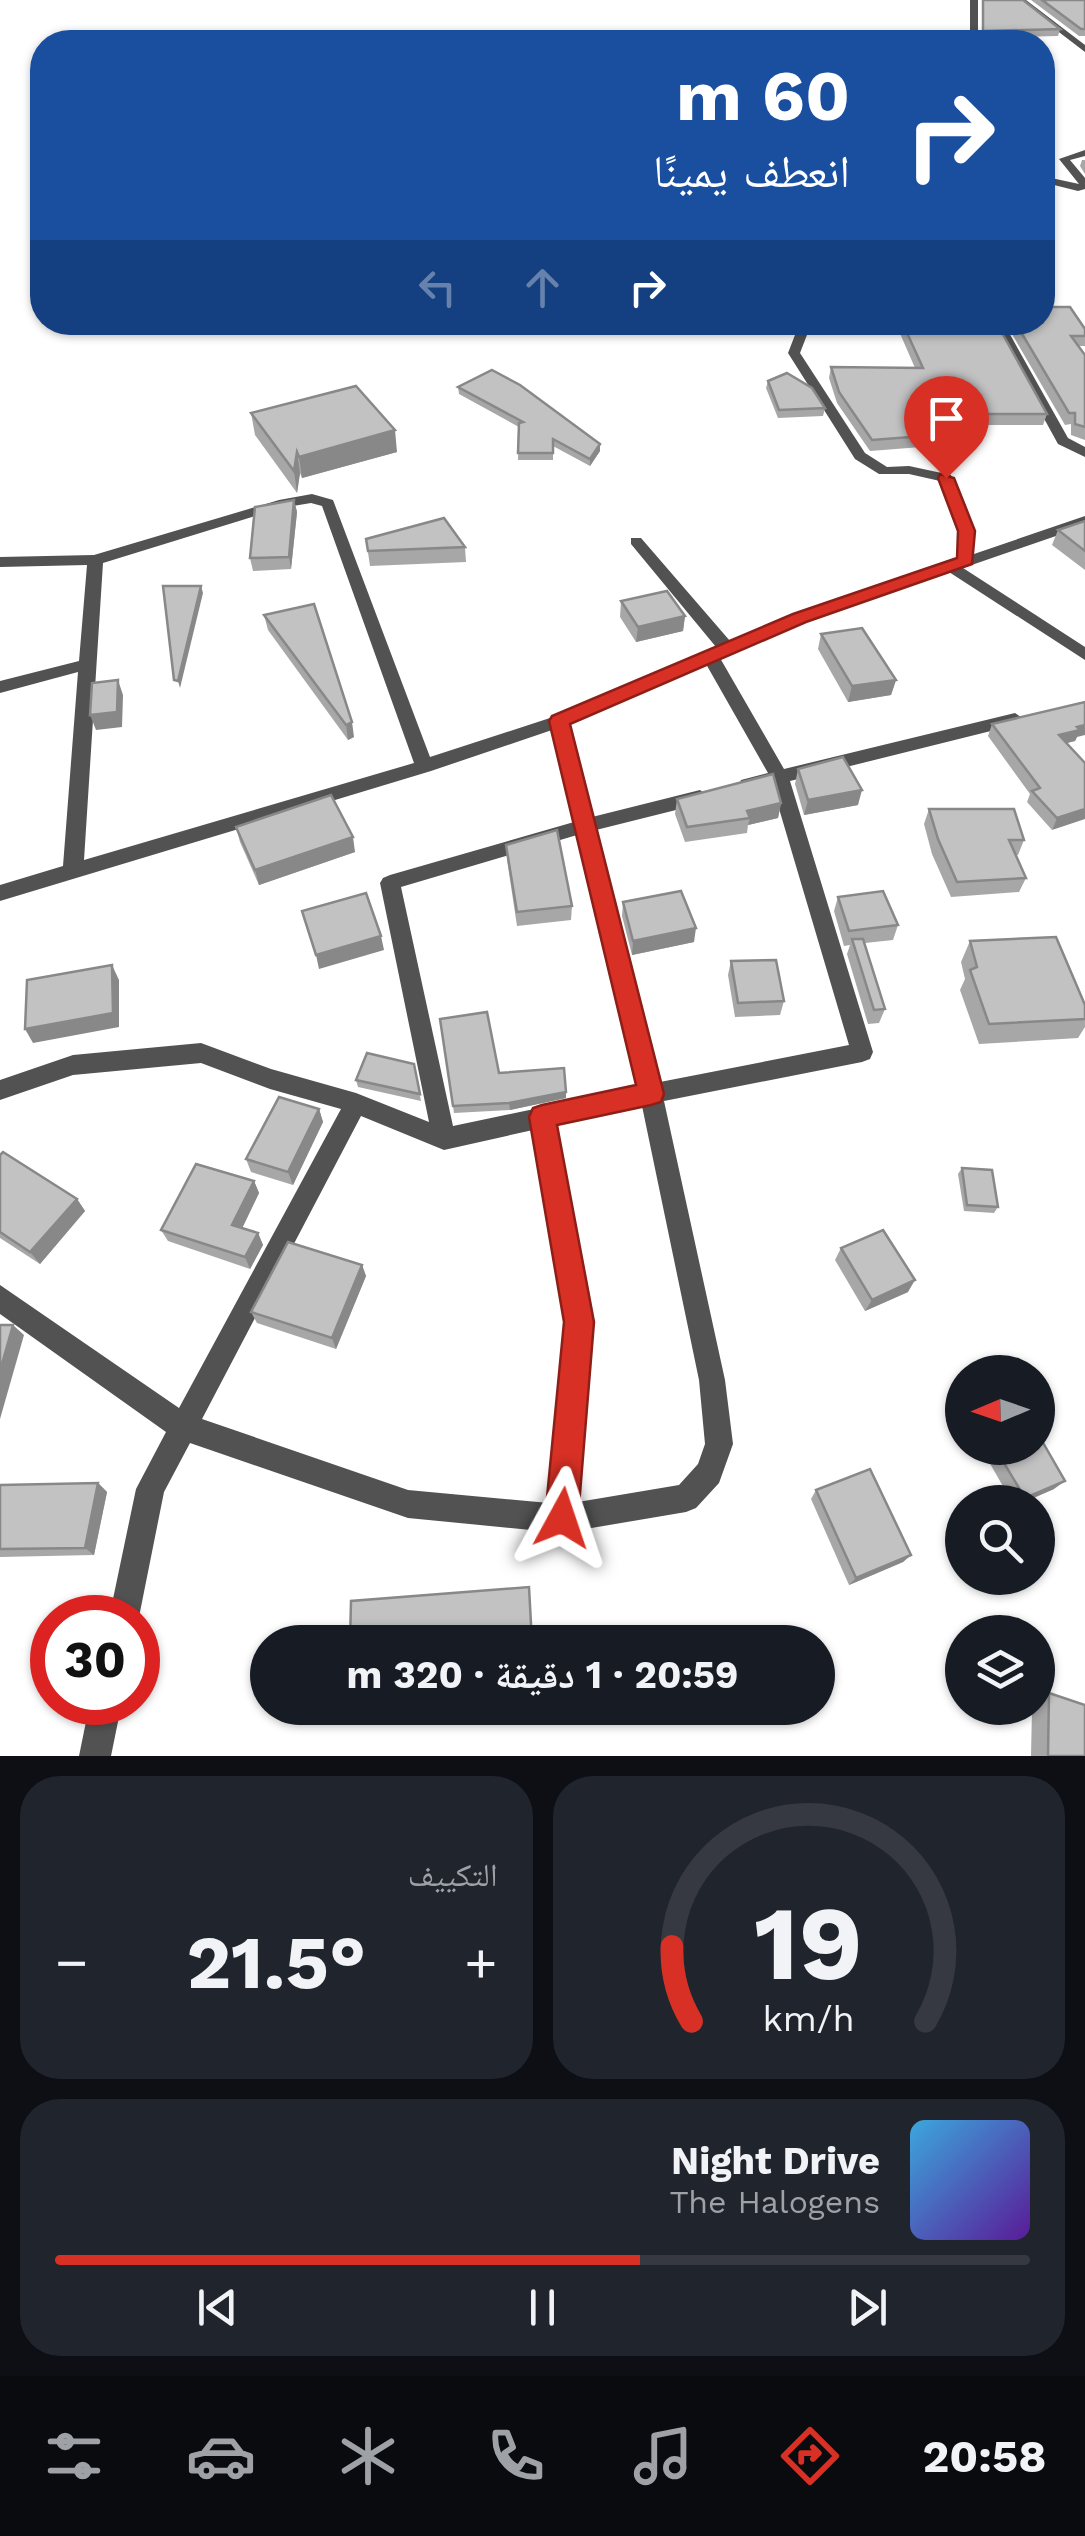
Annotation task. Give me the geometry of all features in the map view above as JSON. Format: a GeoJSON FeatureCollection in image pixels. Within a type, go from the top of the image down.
{"type":"FeatureCollection","features":[{"type":"Feature","properties":{"kind":"street"},"geometry":{"type":"LineString","coordinates":[[974,0],[974,30]]}},
{"type":"Feature","properties":{"kind":"street"},"geometry":{"type":"LineString","coordinates":[[1021,0],[1085,50]]}},
{"type":"Feature","properties":{"kind":"street"},"geometry":{"type":"LineString","coordinates":[[1055,182],[1078,188],[1085,184],[1064,159],[1085,153]]}},
{"type":"Feature","properties":{"kind":"street"},"geometry":{"type":"LineString","coordinates":[[801,335],[794,352],[860,456],[884,471],[909,470],[946,478],[966,531],[958,563]]}},
{"type":"Feature","properties":{"kind":"street"},"geometry":{"type":"LineString","coordinates":[[1005,335],[1063,442],[1085,453]]}},
{"type":"Feature","properties":{"kind":"street"},"geometry":{"type":"LineString","coordinates":[[0,562],[95,560],[280,504],[312,498],[328,503],[424,766]]}},
{"type":"Feature","properties":{"kind":"street"},"geometry":{"type":"LineString","coordinates":[[0,893],[424,766],[559,721],[799,618],[1085,521]]}},
{"type":"Feature","properties":{"kind":"street"},"geometry":{"type":"LineString","coordinates":[[0,1090],[73,1065],[201,1054],[270,1079],[356,1103],[444,1139],[862,1052],[779,777],[718,652],[636,541]]}},
{"type":"Feature","properties":{"kind":"street"},"geometry":{"type":"LineString","coordinates":[[73,870],[95,560]]}},
{"type":"Feature","properties":{"kind":"street"},"geometry":{"type":"LineString","coordinates":[[958,563],[1085,656]]}},
{"type":"Feature","properties":{"kind":"street"},"geometry":{"type":"LineString","coordinates":[[0,687],[88,664]]}},
{"type":"Feature","properties":{"kind":"street"},"geometry":{"type":"LineString","coordinates":[[444,1139],[390,884],[585,826],[1028,716]]}},
{"type":"Feature","properties":{"kind":"street"},"geometry":{"type":"LineString","coordinates":[[0,1298],[181,1426],[408,1504],[562,1518],[686,1498],[709,1473],[720,1444],[712,1380],[651,1094],[559,721]]}},
{"type":"Feature","properties":{"kind":"street"},"geometry":{"type":"LineString","coordinates":[[129,1595],[150,1489],[356,1103]]}},
{"type":"Feature","properties":{"kind":"street"},"geometry":{"type":"LineString","coordinates":[[542,1117],[579,1322],[562,1518]]}},
{"type":"Feature","properties":{"kind":"street"},"geometry":{"type":"LineString","coordinates":[[95,1756],[101,1725]]}},
{"type":"Feature","properties":{"kind":"building"},"geometry":{"type":"Polygon","coordinates":[[[983,0],[1023,0],[1060,29],[1022,30],[983,30],[983,0]]]}},
{"type":"Feature","properties":{"kind":"building"},"geometry":{"type":"Polygon","coordinates":[[[1042,0],[1085,0],[1085,29],[1081,29],[1042,0]]]}},
{"type":"Feature","properties":{"kind":"building"},"geometry":{"type":"Polygon","coordinates":[[[1055,307],[1070,307],[1085,329],[1085,336],[1071,336],[1085,355],[1085,427],[1075,424],[1075,413],[1069,413],[1023,335],[1055,335],[1055,307]]]}},
{"type":"Feature","properties":{"kind":"building"},"geometry":{"type":"Polygon","coordinates":[[[908,335],[1003,335],[1047,414],[937,414],[950,434],[872,440],[839,392],[831,367],[923,368],[908,335]]]}},
{"type":"Feature","properties":{"kind":"building"},"geometry":{"type":"Polygon","coordinates":[[[492,370],[520,385],[600,444],[590,459],[553,439],[553,453],[518,453],[519,423],[523,422],[458,387],[492,370]]]}},
{"type":"Feature","properties":{"kind":"building"},"geometry":{"type":"Polygon","coordinates":[[[787,373],[812,388],[825,408],[779,410],[768,381],[787,373]]]}},
{"type":"Feature","properties":{"kind":"building"},"geometry":{"type":"Polygon","coordinates":[[[356,386],[395,430],[299,457],[297,452],[294,471],[251,413],[356,386]]]}},
{"type":"Feature","properties":{"kind":"building"},"geometry":{"type":"Polygon","coordinates":[[[294,500],[289,557],[250,558],[255,507],[294,500]]]}},
{"type":"Feature","properties":{"kind":"building"},"geometry":{"type":"Polygon","coordinates":[[[444,518],[465,547],[368,551],[366,539],[444,518]]]}},
{"type":"Feature","properties":{"kind":"building"},"geometry":{"type":"Polygon","coordinates":[[[1085,521],[1085,551],[1058,530],[1085,521]]]}},
{"type":"Feature","properties":{"kind":"building"},"geometry":{"type":"Polygon","coordinates":[[[163,586],[201,586],[178,681],[174,680],[163,586]]]}},
{"type":"Feature","properties":{"kind":"building"},"geometry":{"type":"Polygon","coordinates":[[[667,591],[685,616],[638,627],[621,601],[667,591]]]}},
{"type":"Feature","properties":{"kind":"building"},"geometry":{"type":"Polygon","coordinates":[[[314,604],[352,722],[346,725],[264,615],[314,604]]]}},
{"type":"Feature","properties":{"kind":"building"},"geometry":{"type":"Polygon","coordinates":[[[862,628],[896,680],[852,686],[821,634],[862,628]]]}},
{"type":"Feature","properties":{"kind":"building"},"geometry":{"type":"Polygon","coordinates":[[[118,680],[117,712],[90,715],[92,683],[118,680]]]}},
{"type":"Feature","properties":{"kind":"building"},"geometry":{"type":"Polygon","coordinates":[[[1085,702],[1085,725],[1059,735],[1085,763],[1085,809],[1057,818],[1032,791],[1040,788],[992,724],[1085,702]]]}},
{"type":"Feature","properties":{"kind":"building"},"geometry":{"type":"Polygon","coordinates":[[[843,757],[862,790],[808,800],[798,769],[843,757]]]}},
{"type":"Feature","properties":{"kind":"building"},"geometry":{"type":"Polygon","coordinates":[[[773,774],[781,803],[747,811],[750,818],[687,827],[677,799],[773,774]]]}},
{"type":"Feature","properties":{"kind":"building"},"geometry":{"type":"Polygon","coordinates":[[[331,795],[353,837],[255,870],[236,827],[331,795]]]}},
{"type":"Feature","properties":{"kind":"building"},"geometry":{"type":"Polygon","coordinates":[[[929,809],[1014,809],[1024,840],[1009,840],[1026,878],[957,882],[929,809]]]}},
{"type":"Feature","properties":{"kind":"building"},"geometry":{"type":"Polygon","coordinates":[[[557,830],[572,906],[517,912],[506,845],[557,830]]]}},
{"type":"Feature","properties":{"kind":"building"},"geometry":{"type":"Polygon","coordinates":[[[681,891],[696,928],[633,941],[623,902],[681,891]]]}},
{"type":"Feature","properties":{"kind":"building"},"geometry":{"type":"Polygon","coordinates":[[[883,891],[898,925],[849,931],[838,897],[883,891]]]}},
{"type":"Feature","properties":{"kind":"building"},"geometry":{"type":"Polygon","coordinates":[[[366,893],[381,936],[316,955],[302,911],[366,893]]]}},
{"type":"Feature","properties":{"kind":"building"},"geometry":{"type":"Polygon","coordinates":[[[1056,937],[1085,1005],[1085,1019],[989,1024],[970,970],[977,967],[970,941],[1056,937]]]}},
{"type":"Feature","properties":{"kind":"building"},"geometry":{"type":"Polygon","coordinates":[[[852,939],[863,939],[885,1009],[874,1010],[852,939]]]}},
{"type":"Feature","properties":{"kind":"building"},"geometry":{"type":"Polygon","coordinates":[[[776,960],[784,1001],[738,1003],[731,961],[776,960]]]}},
{"type":"Feature","properties":{"kind":"building"},"geometry":{"type":"Polygon","coordinates":[[[112,965],[113,1013],[25,1029],[27,980],[112,965]]]}},
{"type":"Feature","properties":{"kind":"building"},"geometry":{"type":"Polygon","coordinates":[[[487,1012],[499,1073],[564,1068],[566,1092],[509,1103],[453,1106],[440,1019],[487,1012]]]}},
{"type":"Feature","properties":{"kind":"building"},"geometry":{"type":"Polygon","coordinates":[[[367,1053],[414,1064],[420,1094],[356,1080],[367,1053]]]}},
{"type":"Feature","properties":{"kind":"building"},"geometry":{"type":"Polygon","coordinates":[[[279,1097],[319,1109],[288,1172],[246,1159],[279,1097]]]}},
{"type":"Feature","properties":{"kind":"building"},"geometry":{"type":"Polygon","coordinates":[[[3,1152],[77,1199],[30,1252],[0,1232],[3,1152]]]}},
{"type":"Feature","properties":{"kind":"building"},"geometry":{"type":"Polygon","coordinates":[[[196,1164],[254,1181],[232,1225],[258,1233],[245,1257],[161,1230],[196,1164]]]}},
{"type":"Feature","properties":{"kind":"building"},"geometry":{"type":"Polygon","coordinates":[[[962,1168],[992,1170],[998,1207],[967,1205],[962,1168]]]}},
{"type":"Feature","properties":{"kind":"building"},"geometry":{"type":"Polygon","coordinates":[[[883,1230],[915,1280],[872,1300],[841,1248],[883,1230]]]}},
{"type":"Feature","properties":{"kind":"building"},"geometry":{"type":"Polygon","coordinates":[[[288,1242],[362,1265],[332,1338],[251,1312],[288,1242]]]}},
{"type":"Feature","properties":{"kind":"building"},"geometry":{"type":"Polygon","coordinates":[[[0,1325],[13,1325],[0,1371],[0,1325]]]}},
{"type":"Feature","properties":{"kind":"building"},"geometry":{"type":"Polygon","coordinates":[[[1055,1464],[1065,1481],[1055,1485],[1017,1485],[1005,1465],[1055,1464]]]}},
{"type":"Feature","properties":{"kind":"building"},"geometry":{"type":"Polygon","coordinates":[[[870,1469],[911,1555],[856,1578],[816,1490],[870,1469]]]}},
{"type":"Feature","properties":{"kind":"building"},"geometry":{"type":"Polygon","coordinates":[[[98,1483],[85,1548],[0,1549],[0,1485],[98,1483]]]}},
{"type":"Feature","properties":{"kind":"building"},"geometry":{"type":"Polygon","coordinates":[[[529,1587],[531,1625],[350,1625],[351,1601],[529,1587]]]}},
{"type":"Feature","properties":{"kind":"building"},"geometry":{"type":"Polygon","coordinates":[[[1055,1695],[1085,1705],[1085,1756],[1048,1756],[1048,1725],[1055,1725],[1055,1695]]]}},
{"type":"Feature","properties":{"kind":"route"},"geometry":{"type":"LineString","coordinates":[[562,1518],[579,1322],[542,1117],[651,1094],[559,721],[799,618],[966,560],[966,531],[946,478]]}}]}
